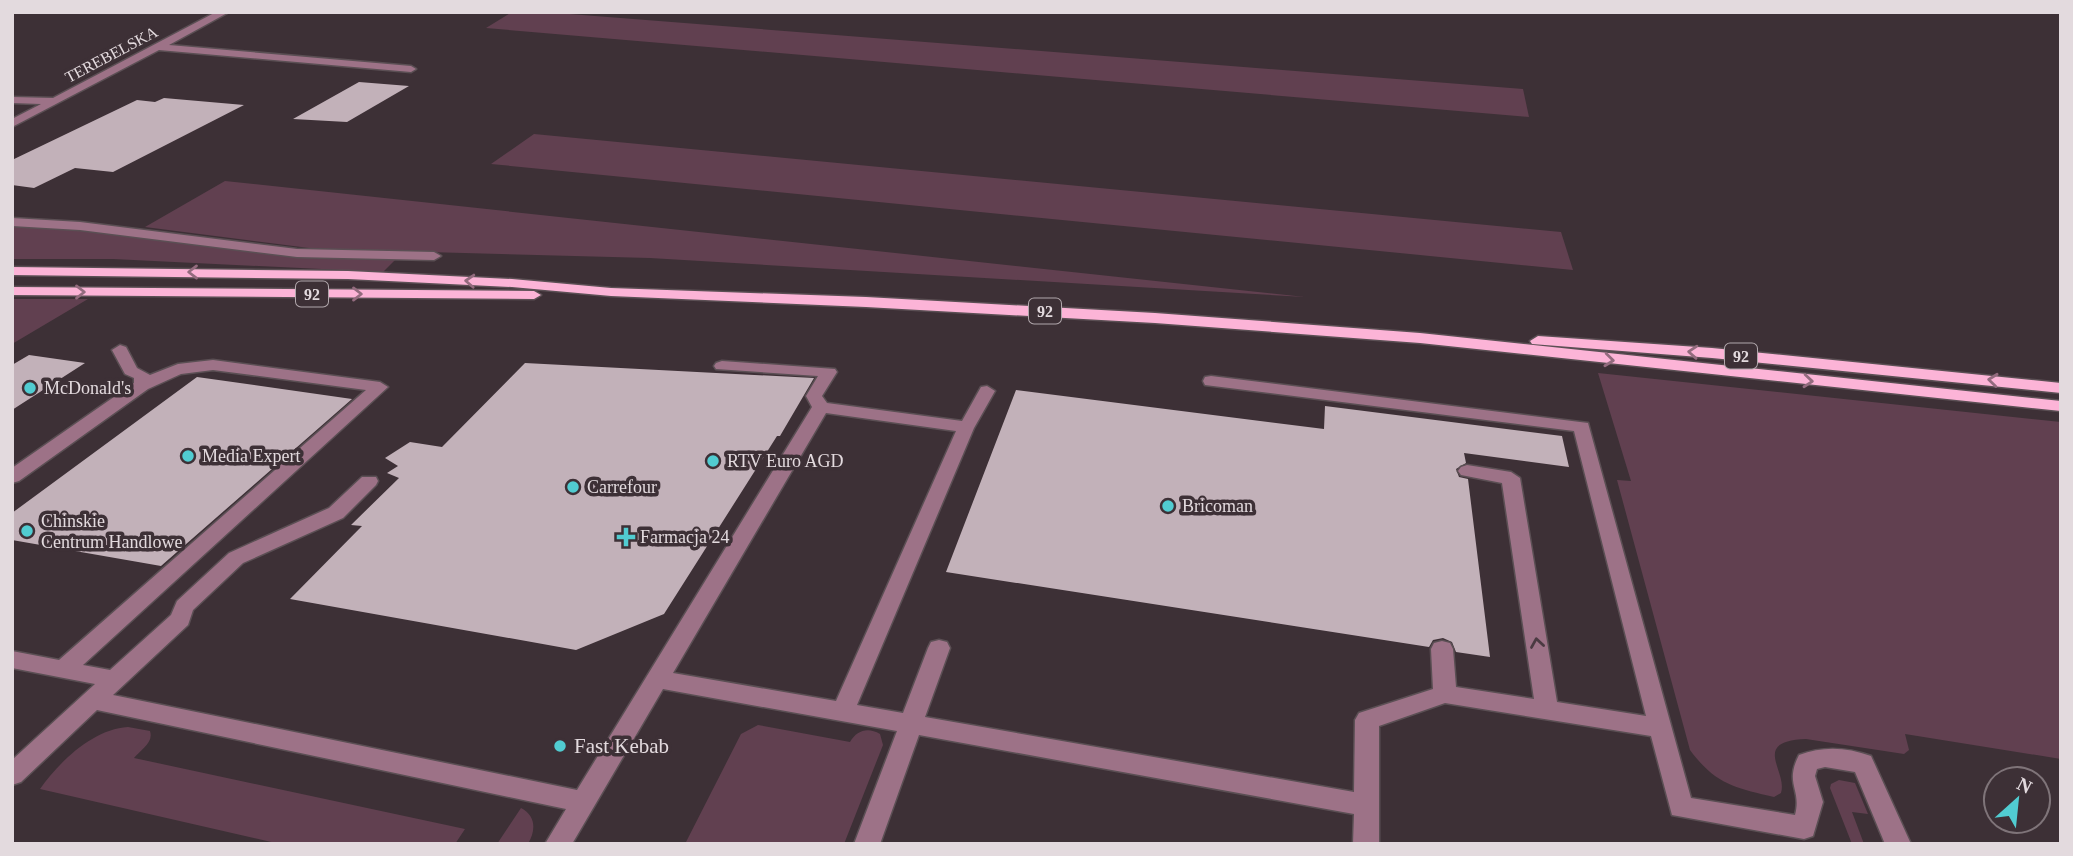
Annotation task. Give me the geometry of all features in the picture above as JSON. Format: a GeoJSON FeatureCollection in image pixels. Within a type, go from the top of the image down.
{"type":"FeatureCollection","features":[{"type":"Feature","properties":{"kind":"main road","name":"92"},"geometry":{"type":"LineString","coordinates":[[12,271],[322,274],[512,283],[611,292],[985,308],[1420,338],[1510,340],[1712,353],[2061,388]]}},
{"type":"Feature","properties":{"kind":"main road","name":"92"},"geometry":{"type":"LineString","coordinates":[[12,292],[501,295],[611,292]]}},
{"type":"Feature","properties":{"kind":"main road","name":"92"},"geometry":{"type":"LineString","coordinates":[[1420,338],[2061,406]]}},
{"type":"Feature","properties":{"kind":"street","name":"TEREBELSKA"},"geometry":{"type":"LineString","coordinates":[[12,124],[224,12]]}},
{"type":"Feature","properties":{"kind":"street"},"geometry":{"type":"LineString","coordinates":[[158,47],[411,69]]}},
{"type":"Feature","properties":{"kind":"street"},"geometry":{"type":"LineString","coordinates":[[12,100],[55,102]]}},
{"type":"Feature","properties":{"kind":"street"},"geometry":{"type":"LineString","coordinates":[[12,222],[80,226],[297,253],[434,256]]}},
{"type":"Feature","properties":{"kind":"street"},"geometry":{"type":"LineString","coordinates":[[120,349],[137,378]]}},
{"type":"Feature","properties":{"kind":"street"},"geometry":{"type":"LineString","coordinates":[[12,477],[137,378],[206,364],[380,387],[62,669]]}},
{"type":"Feature","properties":{"kind":"street"},"geometry":{"type":"LineString","coordinates":[[722,366],[829,372],[814,396],[821,407],[966,427]]}},
{"type":"Feature","properties":{"kind":"street"},"geometry":{"type":"LineString","coordinates":[[1211,381],[1582,427],[1681,807],[1807,836],[1811,802],[1803,776],[1807,762],[1825,758],[1863,763],[1898,844]]}},
{"type":"Feature","properties":{"kind":"street"},"geometry":{"type":"LineString","coordinates":[[844,712],[966,427],[987,391]]}},
{"type":"Feature","properties":{"kind":"street"},"geometry":{"type":"LineString","coordinates":[[558,844],[821,407]]}},
{"type":"Feature","properties":{"kind":"street"},"geometry":{"type":"LineString","coordinates":[[1467,471],[1511,478],[1547,710]]}},
{"type":"Feature","properties":{"kind":"street"},"geometry":{"type":"LineString","coordinates":[[12,775],[180,620],[184,607],[236,558],[336,513],[369,481]]}},
{"type":"Feature","properties":{"kind":"street"},"geometry":{"type":"LineString","coordinates":[[867,844],[939,648]]}},
{"type":"Feature","properties":{"kind":"street"},"geometry":{"type":"LineString","coordinates":[[1442,649],[1445,694]]}},
{"type":"Feature","properties":{"kind":"street"},"geometry":{"type":"LineString","coordinates":[[12,659],[116,680]]}},
{"type":"Feature","properties":{"kind":"street"},"geometry":{"type":"LineString","coordinates":[[657,679],[1366,805]]}},
{"type":"Feature","properties":{"kind":"street"},"geometry":{"type":"LineString","coordinates":[[1366,844],[1367,720],[1445,694],[1661,728]]}},
{"type":"Feature","properties":{"kind":"street"},"geometry":{"type":"LineString","coordinates":[[94,700],[583,802]]}},
{"type":"Feature","properties":{"kind":"shaded area"},"geometry":{"type":"Polygon","coordinates":[[[512,12],[544,12],[1523,89],[1529,117],[486,28],[512,12]]]}},
{"type":"Feature","properties":{"kind":"shaded area"},"geometry":{"type":"Polygon","coordinates":[[[534,134],[1561,232],[1573,270],[491,164],[534,134]]]}},
{"type":"Feature","properties":{"kind":"shaded area"},"geometry":{"type":"Polygon","coordinates":[[[225,181],[1305,297],[650,258],[317,249],[145,227],[225,181]]]}},
{"type":"Feature","properties":{"kind":"shaded area"},"geometry":{"type":"Polygon","coordinates":[[[12,226],[38,226],[297,256],[396,259],[383,272],[113,259],[12,259],[12,226]]]}},
{"type":"Feature","properties":{"kind":"shaded area"},"geometry":{"type":"Polygon","coordinates":[[[12,299],[88,299],[12,344],[12,299]]]}},
{"type":"Feature","properties":{"kind":"shaded area"},"geometry":{"type":"Polygon","coordinates":[[[1598,373],[2061,422],[2061,759],[1905,734],[1909,750],[1904,754],[1806,739],[1779,745],[1775,758],[1782,784],[1781,793],[1774,797],[1727,783],[1708,770],[1690,750],[1617,480],[1631,481],[1598,373]]]}},
{"type":"Feature","properties":{"kind":"shaded area"},"geometry":{"type":"Polygon","coordinates":[[[758,725],[850,742],[863,731],[880,734],[883,745],[844,844],[685,844],[741,734],[758,725]]]}},
{"type":"Feature","properties":{"kind":"shaded area"},"geometry":{"type":"Polygon","coordinates":[[[128,727],[150,731],[151,735],[148,743],[134,758],[465,829],[455,844],[280,844],[40,789],[67,758],[90,740],[115,729],[128,727]]]}},
{"type":"Feature","properties":{"kind":"shaded area"},"geometry":{"type":"Polygon","coordinates":[[[1839,780],[1855,783],[1868,814],[1852,812],[1864,844],[1852,844],[1830,788],[1831,784],[1839,780]]]}},
{"type":"Feature","properties":{"kind":"shaded area"},"geometry":{"type":"Polygon","coordinates":[[[521,808],[530,815],[533,824],[528,844],[497,844],[521,808]]]}},
{"type":"Feature","properties":{"kind":"building"},"geometry":{"type":"Polygon","coordinates":[[[359,82],[409,86],[347,122],[293,119],[359,82]]]}},
{"type":"Feature","properties":{"kind":"building"},"geometry":{"type":"Polygon","coordinates":[[[164,98],[244,105],[113,172],[75,168],[34,188],[12,185],[12,160],[137,100],[155,102],[164,98]]]}},
{"type":"Feature","properties":{"kind":"building","name":"McDonald's"},"geometry":{"type":"Polygon","coordinates":[[[29,355],[85,363],[12,410],[12,365],[29,355]]]}},
{"type":"Feature","properties":{"kind":"building","name":"Carrefour"},"geometry":{"type":"Polygon","coordinates":[[[525,363],[814,378],[780,436],[777,436],[664,614],[576,650],[290,599],[362,526],[351,525],[399,478],[387,473],[398,466],[385,458],[410,442],[442,447],[525,363]]]}},
{"type":"Feature","properties":{"kind":"building","name":"Media Expert"},"geometry":{"type":"Polygon","coordinates":[[[197,377],[352,399],[161,566],[12,540],[12,513],[197,377]]]}},
{"type":"Feature","properties":{"kind":"building","name":"Bricoman"},"geometry":{"type":"Polygon","coordinates":[[[1016,390],[1324,429],[1325,406],[1562,436],[1569,467],[1464,453],[1466,463],[1456,469],[1459,477],[1468,479],[1490,657],[1456,652],[1452,642],[1443,638],[1433,640],[1429,647],[946,572],[1016,390]]]}},
{"type":"Feature","properties":{"kind":"place","name":"McDonald's"},"geometry":{"type":"Point","coordinates":[30,388]}},
{"type":"Feature","properties":{"kind":"place","name":"Media Expert"},"geometry":{"type":"Point","coordinates":[188,456]}},
{"type":"Feature","properties":{"kind":"place","name":"RTV Euro AGD"},"geometry":{"type":"Point","coordinates":[713,461]}},
{"type":"Feature","properties":{"kind":"place","name":"Carrefour"},"geometry":{"type":"Point","coordinates":[573,487]}},
{"type":"Feature","properties":{"kind":"place","name":"Bricoman"},"geometry":{"type":"Point","coordinates":[1168,506]}},
{"type":"Feature","properties":{"kind":"place","name":"Chinskie Centrum Handlowe"},"geometry":{"type":"Point","coordinates":[27,531]}},
{"type":"Feature","properties":{"kind":"place","name":"Farmacja 24"},"geometry":{"type":"Point","coordinates":[626,537]}},
{"type":"Feature","properties":{"kind":"place","name":"Fast Kebab"},"geometry":{"type":"Point","coordinates":[560,746]}}]}
